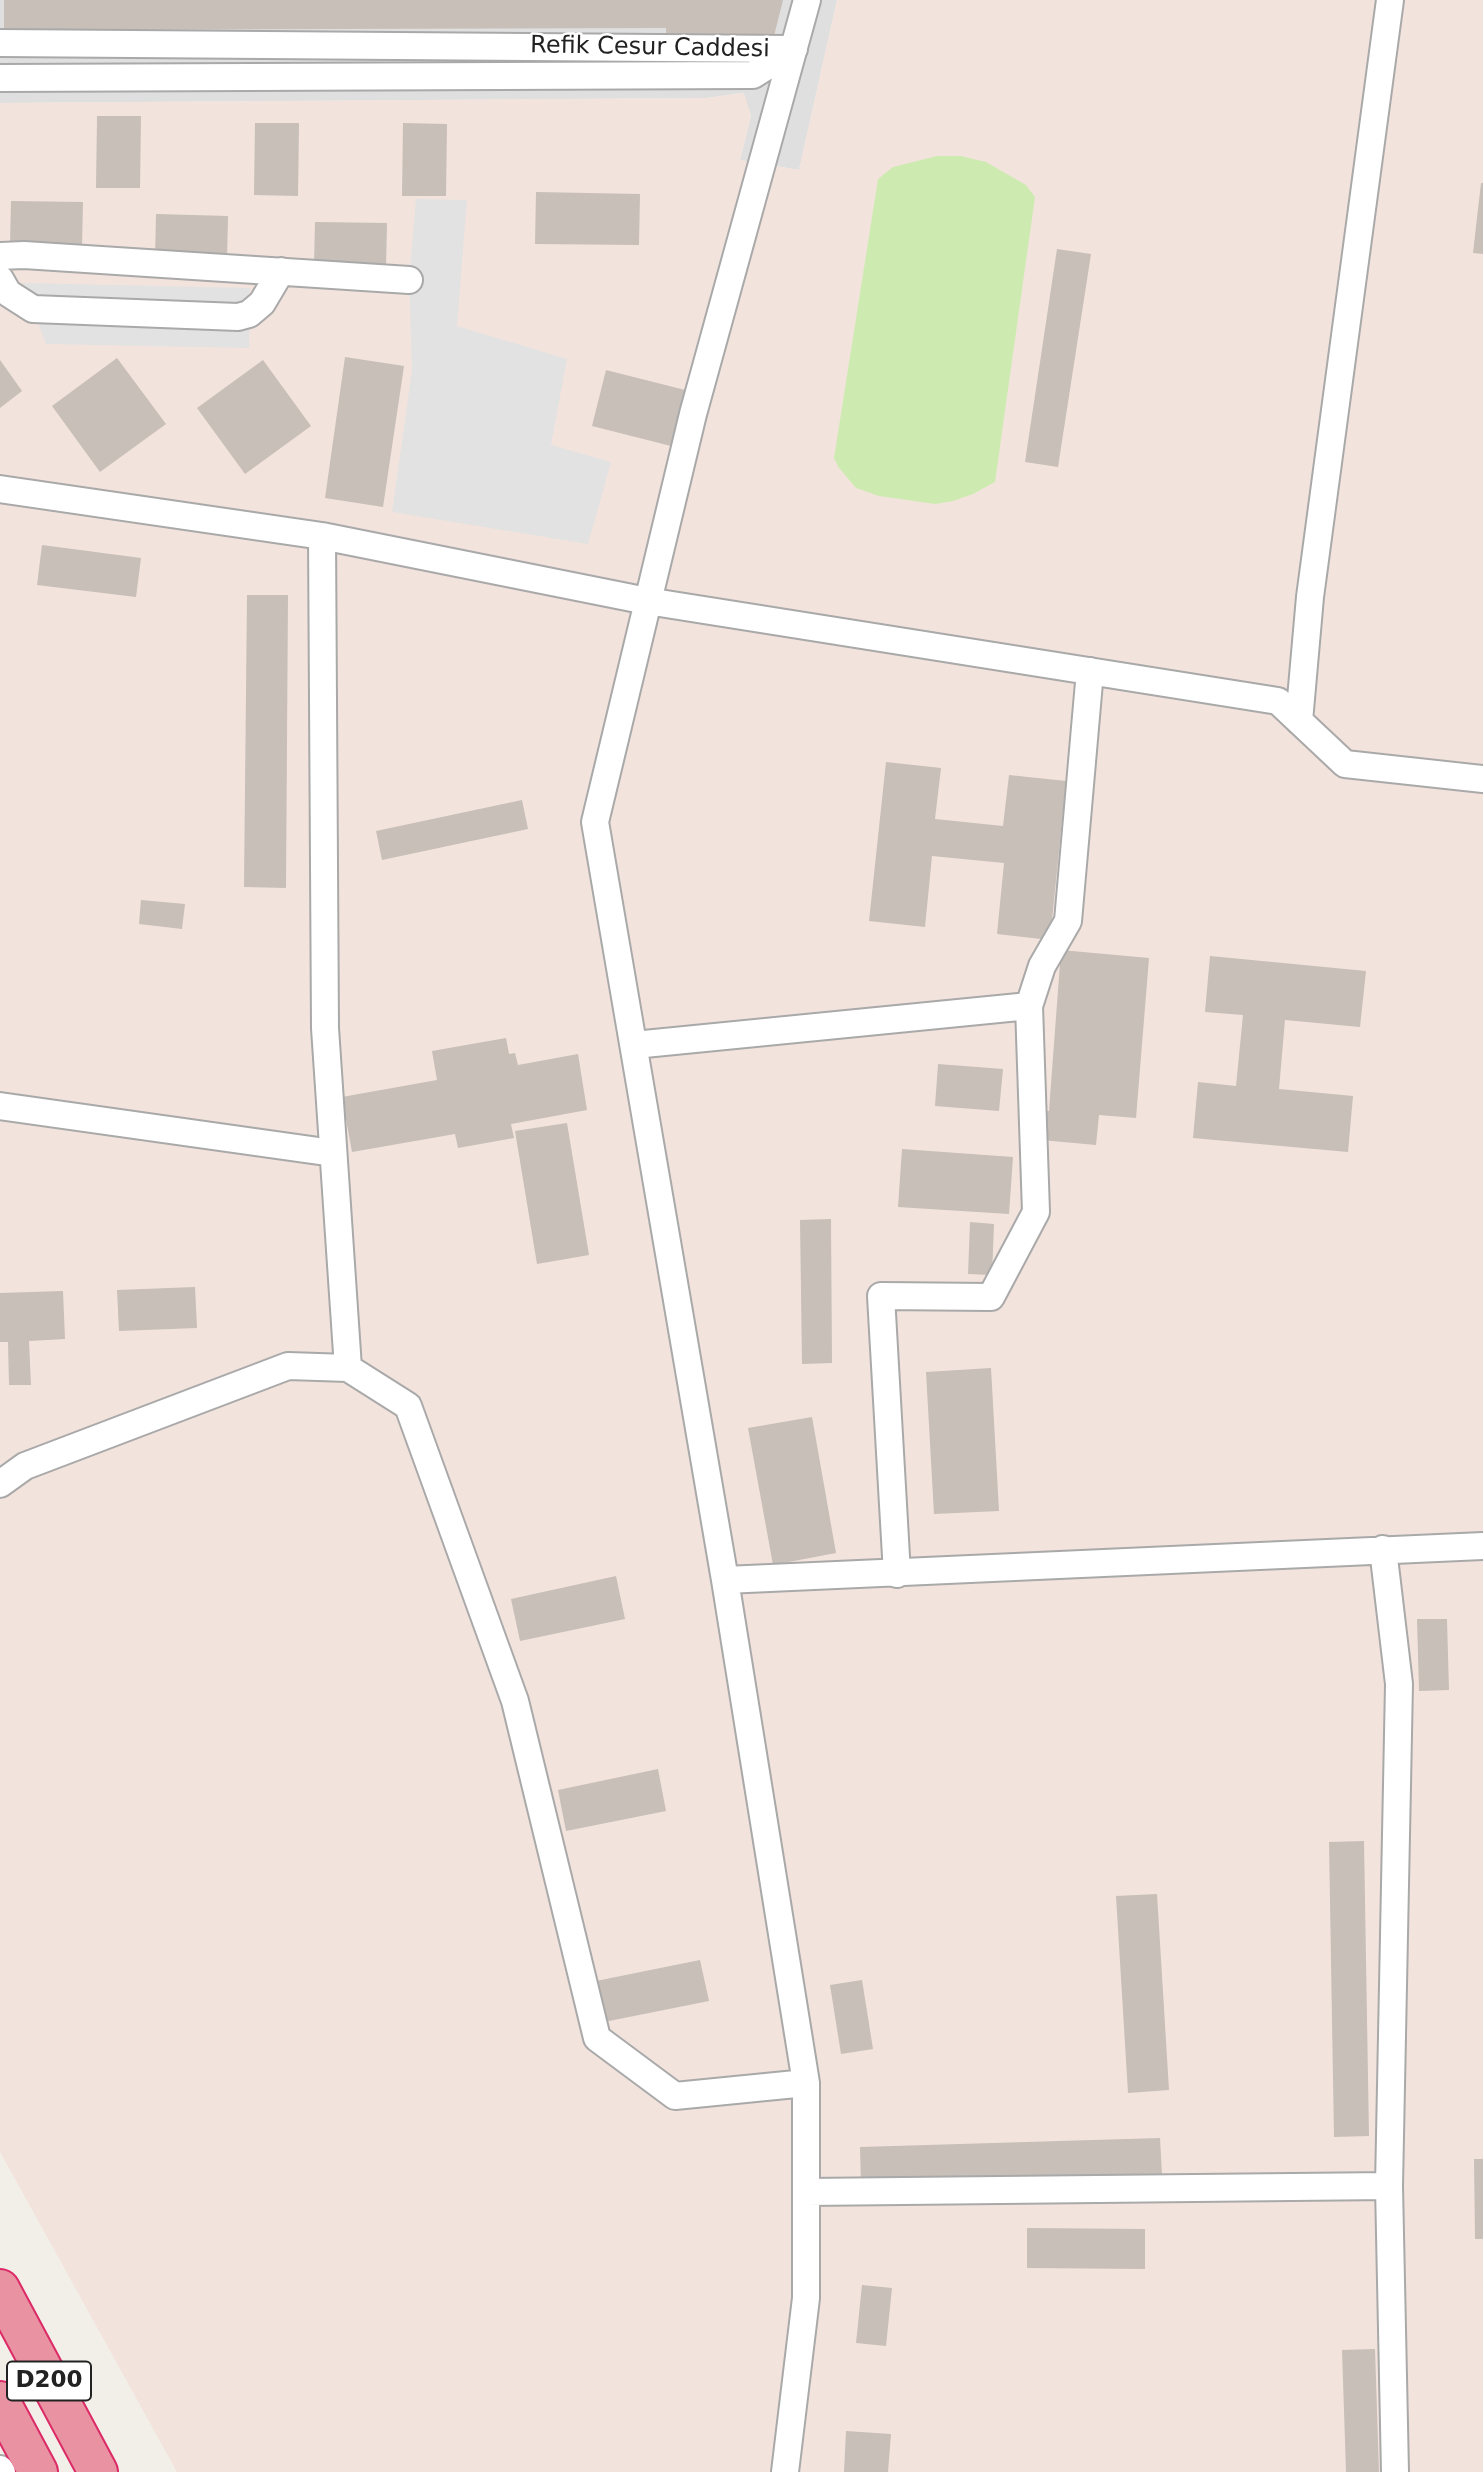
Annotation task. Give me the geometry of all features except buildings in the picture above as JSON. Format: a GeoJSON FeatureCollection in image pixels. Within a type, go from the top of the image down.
{"type":"FeatureCollection","features":[{"type":"Feature","properties":{"kind":"highway","name":"D200"},"geometry":{"type":"LineString","coordinates":[[0,2289],[97,2472]]}},
{"type":"Feature","properties":{"kind":"highway","name":"D200"},"geometry":{"type":"LineString","coordinates":[[0,2401],[38,2472]]}},
{"type":"Feature","properties":{"kind":"street"},"geometry":{"type":"LineString","coordinates":[[785,2472],[806,2298],[806,2083],[725,1580],[595,822],[692,414],[807,0]]}},
{"type":"Feature","properties":{"kind":"street"},"geometry":{"type":"LineString","coordinates":[[1299,721],[1310,597],[1390,0]]}},
{"type":"Feature","properties":{"kind":"street","name":"Refik Cesur Caddesi"},"geometry":{"type":"LineString","coordinates":[[0,43],[794,49]]}},
{"type":"Feature","properties":{"kind":"street","name":"Refik Cesur Caddesi"},"geometry":{"type":"LineString","coordinates":[[0,78],[753,75],[794,49]]}},
{"type":"Feature","properties":{"kind":"street"},"geometry":{"type":"LineString","coordinates":[[0,256],[24,255],[409,279]]}},
{"type":"Feature","properties":{"kind":"street"},"geometry":{"type":"LineString","coordinates":[[0,279],[8,293],[33,309],[237,317],[250,314],[262,303],[281,271]]}},
{"type":"Feature","properties":{"kind":"street"},"geometry":{"type":"LineString","coordinates":[[0,489],[322,536],[647,601],[1278,701],[1345,764],[1483,779]]}},
{"type":"Feature","properties":{"kind":"street"},"geometry":{"type":"LineString","coordinates":[[322,536],[325,1028],[348,1368]]}},
{"type":"Feature","properties":{"kind":"street"},"geometry":{"type":"LineString","coordinates":[[897,1574],[881,1296],[991,1297],[1036,1212],[1029,1006],[1042,966],[1068,921],[1090,671]]}},
{"type":"Feature","properties":{"kind":"street"},"geometry":{"type":"LineString","coordinates":[[634,1045],[1029,1006]]}},
{"type":"Feature","properties":{"kind":"street"},"geometry":{"type":"LineString","coordinates":[[0,1106],[333,1153]]}},
{"type":"Feature","properties":{"kind":"street"},"geometry":{"type":"LineString","coordinates":[[0,1483],[25,1466],[288,1366],[348,1368],[408,1406],[515,1701],[597,2038],[675,2096],[806,2083]]}},
{"type":"Feature","properties":{"kind":"street"},"geometry":{"type":"LineString","coordinates":[[725,1580],[1483,1546]]}},
{"type":"Feature","properties":{"kind":"street"},"geometry":{"type":"LineString","coordinates":[[1383,1549],[1399,1684],[1389,2186],[1395,2472]]}},
{"type":"Feature","properties":{"kind":"street"},"geometry":{"type":"LineString","coordinates":[[806,2192],[1389,2186]]}},
{"type":"Feature","properties":{"kind":"shaded area"},"geometry":{"type":"Polygon","coordinates":[[[0,0],[837,0],[799,170],[740,160],[751,116],[743,93],[707,98],[0,103],[0,0]]]}},
{"type":"Feature","properties":{"kind":"shaded area"},"geometry":{"type":"Polygon","coordinates":[[[837,0],[1483,0],[1483,2472],[177,2472],[0,2152],[0,103],[707,98],[744,93],[751,116],[740,160],[799,170],[837,0]]]}},
{"type":"Feature","properties":{"kind":"shaded area"},"geometry":{"type":"Polygon","coordinates":[[[416,199],[467,200],[457,326],[567,359],[551,445],[611,462],[588,544],[392,512],[412,370],[409,280],[416,199]]]}},
{"type":"Feature","properties":{"kind":"shaded area"},"geometry":{"type":"Polygon","coordinates":[[[23,283],[250,288],[249,348],[46,344],[23,283]]]}},
{"type":"Feature","properties":{"kind":"green space"},"geometry":{"type":"Polygon","coordinates":[[[937,156],[961,156],[986,162],[1026,185],[1035,197],[995,482],[973,494],[935,504],[879,496],[856,488],[834,458],[878,179],[893,167],[937,156]]]}}]}
